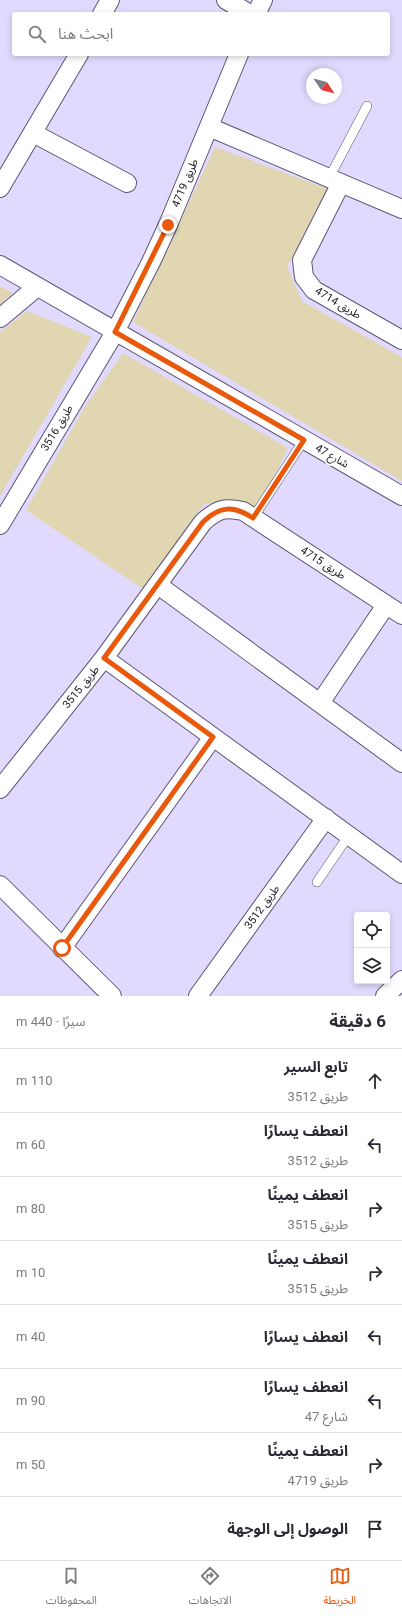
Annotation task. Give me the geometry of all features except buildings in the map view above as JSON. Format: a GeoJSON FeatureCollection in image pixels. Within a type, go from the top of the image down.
{"type":"FeatureCollection","features":[{"type":"Feature","properties":{"kind":"street"},"geometry":{"type":"LineString","coordinates":[[103,12],[110,0]]}},
{"type":"Feature","properties":{"kind":"street"},"geometry":{"type":"LineString","coordinates":[[226,0],[247,12]]}},
{"type":"Feature","properties":{"kind":"street"},"geometry":{"type":"LineString","coordinates":[[257,12],[263,0]]}},
{"type":"Feature","properties":{"kind":"street"},"geometry":{"type":"LineString","coordinates":[[0,188],[78,56]]}},
{"type":"Feature","properties":{"kind":"street","name":"طريق 4719"},"geometry":{"type":"LineString","coordinates":[[115,332],[168,225],[238,56]]}},
{"type":"Feature","properties":{"kind":"street"},"geometry":{"type":"LineString","coordinates":[[209,127],[402,209]]}},
{"type":"Feature","properties":{"kind":"street"},"geometry":{"type":"LineString","coordinates":[[33,133],[127,183]]}},
{"type":"Feature","properties":{"kind":"street","name":"طريق 4714"},"geometry":{"type":"LineString","coordinates":[[335,181],[302,260],[304,277],[314,290],[402,340]]}},
{"type":"Feature","properties":{"kind":"street","name":"شارع 47"},"geometry":{"type":"LineString","coordinates":[[0,265],[402,496]]}},
{"type":"Feature","properties":{"kind":"street"},"geometry":{"type":"LineString","coordinates":[[0,318],[37,287]]}},
{"type":"Feature","properties":{"kind":"street","name":"طريق 3516"},"geometry":{"type":"LineString","coordinates":[[0,525],[115,332]]}},
{"type":"Feature","properties":{"kind":"street","name":"طريق 3515"},"geometry":{"type":"LineString","coordinates":[[0,789],[104,658],[203,522],[214,512],[229,508],[248,515]]}},
{"type":"Feature","properties":{"kind":"street","name":"طريق 4715"},"geometry":{"type":"LineString","coordinates":[[248,515],[402,615]]}},
{"type":"Feature","properties":{"kind":"street"},"geometry":{"type":"LineString","coordinates":[[158,585],[402,763]]}},
{"type":"Feature","properties":{"kind":"street"},"geometry":{"type":"LineString","coordinates":[[320,703],[386,605]]}},
{"type":"Feature","properties":{"kind":"street"},"geometry":{"type":"LineString","coordinates":[[104,658],[402,874]]}},
{"type":"Feature","properties":{"kind":"street"},"geometry":{"type":"LineString","coordinates":[[62,948],[213,737]]}},
{"type":"Feature","properties":{"kind":"street","name":"طريق 3512"},"geometry":{"type":"LineString","coordinates":[[198,996],[326,818]]}},
{"type":"Feature","properties":{"kind":"street"},"geometry":{"type":"LineString","coordinates":[[0,885],[112,996]]}},
{"type":"Feature","properties":{"kind":"street"},"geometry":{"type":"LineString","coordinates":[[385,996],[402,980]]}},
{"type":"Feature","properties":{"kind":"lane"},"geometry":{"type":"LineString","coordinates":[[335,181],[368,106]]}},
{"type":"Feature","properties":{"kind":"lane"},"geometry":{"type":"LineString","coordinates":[[248,515],[304,440]]}},
{"type":"Feature","properties":{"kind":"lane"},"geometry":{"type":"LineString","coordinates":[[317,882],[349,835]]}},
{"type":"Feature","properties":{"kind":"sand"},"geometry":{"type":"Polygon","coordinates":[[[215,147],[337,192],[287,266],[302,301],[402,357],[402,481],[133,322],[215,147]]]}},
{"type":"Feature","properties":{"kind":"sand"},"geometry":{"type":"Polygon","coordinates":[[[0,286],[13,293],[0,304],[0,286]]]}},
{"type":"Feature","properties":{"kind":"sand"},"geometry":{"type":"Polygon","coordinates":[[[27,311],[92,337],[0,496],[0,332],[27,311]]]}},
{"type":"Feature","properties":{"kind":"sand"},"geometry":{"type":"Polygon","coordinates":[[[123,353],[288,448],[258,510],[205,503],[143,589],[26,510],[84,408],[123,353]]]}},
{"type":"Feature","properties":{"kind":"route"},"geometry":{"type":"LineString","coordinates":[[62,948],[213,737],[104,658],[203,522],[214,512],[229,508],[243,511],[253,518],[304,440],[115,332],[168,225]]}}]}
